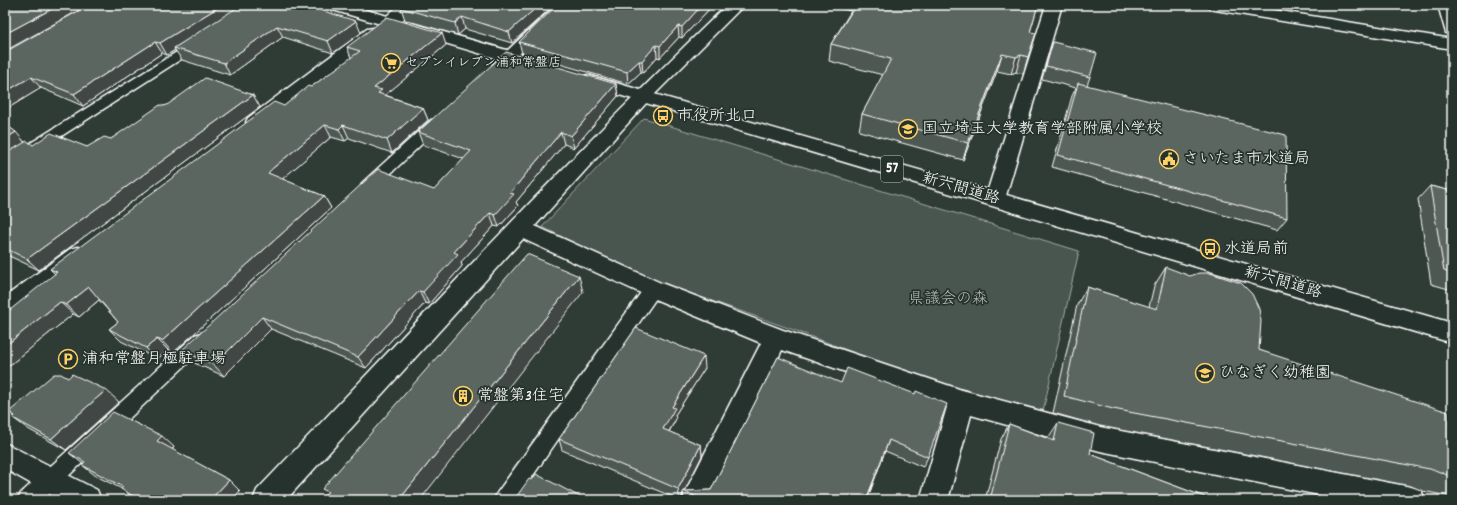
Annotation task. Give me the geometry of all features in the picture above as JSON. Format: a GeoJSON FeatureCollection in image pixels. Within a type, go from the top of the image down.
{"type":"FeatureCollection","features":[{"type":"Feature","properties":{"kind":"street"},"geometry":{"type":"LineString","coordinates":[[332,5],[546,67]]}},
{"type":"Feature","properties":{"kind":"street"},"geometry":{"type":"LineString","coordinates":[[241,132],[409,5]]}},
{"type":"Feature","properties":{"kind":"street"},"geometry":{"type":"LineString","coordinates":[[267,500],[643,96],[736,5]]}},
{"type":"Feature","properties":{"kind":"street"},"geometry":{"type":"LineString","coordinates":[[995,199],[1054,5]]}},
{"type":"Feature","properties":{"kind":"street"},"geometry":{"type":"LineString","coordinates":[[1215,5],[1452,44]]}},
{"type":"Feature","properties":{"kind":"street"},"geometry":{"type":"LineString","coordinates":[[1446,5],[1452,30]]}},
{"type":"Feature","properties":{"kind":"street","name":"新六間道路"},"geometry":{"type":"LineString","coordinates":[[569,74],[1452,332]]}},
{"type":"Feature","properties":{"kind":"street"},"geometry":{"type":"LineString","coordinates":[[519,228],[653,289],[776,338],[962,401],[1100,439],[1411,500]]}},
{"type":"Feature","properties":{"kind":"street"},"geometry":{"type":"LineString","coordinates":[[5,310],[94,243]]}},
{"type":"Feature","properties":{"kind":"street"},"geometry":{"type":"LineString","coordinates":[[695,500],[776,338]]}},
{"type":"Feature","properties":{"kind":"street"},"geometry":{"type":"LineString","coordinates":[[934,500],[962,401]]}},
{"type":"Feature","properties":{"kind":"street"},"geometry":{"type":"LineString","coordinates":[[5,456],[86,500]]}},
{"type":"Feature","properties":{"kind":"lane"},"geometry":{"type":"LineString","coordinates":[[486,78],[563,5]]}},
{"type":"Feature","properties":{"kind":"lane"},"geometry":{"type":"LineString","coordinates":[[5,166],[204,39]]}},
{"type":"Feature","properties":{"kind":"lane"},"geometry":{"type":"LineString","coordinates":[[358,196],[445,115]]}},
{"type":"Feature","properties":{"kind":"lane"},"geometry":{"type":"LineString","coordinates":[[504,500],[653,289]]}},
{"type":"Feature","properties":{"kind":"lane"},"geometry":{"type":"LineString","coordinates":[[28,500],[212,330]]}},
{"type":"Feature","properties":{"kind":"green space","name":"県議会の森"},"geometry":{"type":"Polygon","coordinates":[[[644,118],[1079,251],[1043,411],[923,379],[794,330],[647,278],[542,227],[644,118]]]}},
{"type":"Feature","properties":{"kind":"building"},"geometry":{"type":"Polygon","coordinates":[[[5,5],[59,5],[5,34],[5,5]]]}},
{"type":"Feature","properties":{"kind":"building"},"geometry":{"type":"Polygon","coordinates":[[[89,5],[222,5],[160,43],[155,42],[74,94],[31,77],[5,92],[5,52],[89,5]]]}},
{"type":"Feature","properties":{"kind":"building"},"geometry":{"type":"Polygon","coordinates":[[[241,5],[309,5],[307,6],[356,21],[328,41],[277,26],[224,63],[174,48],[241,5]]]}},
{"type":"Feature","properties":{"kind":"building"},"geometry":{"type":"Polygon","coordinates":[[[405,5],[539,5],[509,32],[462,17],[455,23],[401,8],[405,5]]]}},
{"type":"Feature","properties":{"kind":"building"},"geometry":{"type":"Polygon","coordinates":[[[557,5],[702,5],[682,27],[678,26],[660,46],[656,45],[642,61],[639,61],[627,72],[519,42],[557,5]]]}},
{"type":"Feature","properties":{"kind":"building"},"geometry":{"type":"Polygon","coordinates":[[[856,5],[1038,5],[1030,32],[1036,33],[1028,57],[1021,55],[1016,57],[1002,54],[968,143],[862,114],[891,59],[831,44],[856,5]]]}},
{"type":"Feature","properties":{"kind":"building"},"geometry":{"type":"Polygon","coordinates":[[[387,17],[442,33],[374,88],[382,90],[378,93],[423,108],[387,140],[343,125],[339,129],[325,125],[273,168],[268,173],[324,196],[162,341],[157,339],[146,348],[109,329],[118,322],[89,287],[66,305],[60,302],[5,346],[5,314],[57,272],[50,269],[274,102],[284,106],[308,86],[311,87],[360,51],[347,47],[387,17]]]}},
{"type":"Feature","properties":{"kind":"building"},"geometry":{"type":"Polygon","coordinates":[[[1053,42],[1097,53],[1090,77],[1046,66],[1053,42]]]}},
{"type":"Feature","properties":{"kind":"building"},"geometry":{"type":"Polygon","coordinates":[[[506,52],[616,84],[571,136],[561,132],[510,193],[514,194],[495,215],[490,213],[454,252],[458,254],[423,292],[419,291],[358,357],[262,317],[214,365],[182,350],[378,169],[434,190],[471,151],[418,132],[506,52]]]}},
{"type":"Feature","properties":{"kind":"building"},"geometry":{"type":"Polygon","coordinates":[[[205,78],[253,95],[27,259],[5,248],[5,154],[27,141],[33,145],[51,133],[87,147],[104,137],[111,139],[160,105],[167,105],[205,78]]]}},
{"type":"Feature","properties":{"kind":"building"},"geometry":{"type":"Polygon","coordinates":[[[1078,83],[1286,135],[1287,218],[1058,155],[1078,83]]]}},
{"type":"Feature","properties":{"kind":"building"},"geometry":{"type":"Polygon","coordinates":[[[5,124],[16,132],[5,139],[5,124]]]}},
{"type":"Feature","properties":{"kind":"building"},"geometry":{"type":"Polygon","coordinates":[[[1430,186],[1452,191],[1452,274],[1444,271],[1430,186]]]}},
{"type":"Feature","properties":{"kind":"building","name":"常盤第3住宅"},"geometry":{"type":"Polygon","coordinates":[[[527,254],[579,276],[399,500],[320,500],[328,492],[322,489],[527,254]]]}},
{"type":"Feature","properties":{"kind":"building"},"geometry":{"type":"Polygon","coordinates":[[[1166,267],[1190,276],[1199,273],[1210,273],[1241,283],[1252,294],[1259,309],[1261,321],[1259,350],[1448,412],[1449,425],[1452,426],[1452,476],[1435,470],[1113,409],[1064,396],[1087,287],[1157,309],[1166,267]]]}},
{"type":"Feature","properties":{"kind":"building"},"geometry":{"type":"Polygon","coordinates":[[[636,328],[704,356],[672,407],[675,408],[663,429],[701,445],[678,489],[559,439],[636,328]]]}},
{"type":"Feature","properties":{"kind":"building"},"geometry":{"type":"Polygon","coordinates":[[[778,357],[841,383],[847,368],[915,394],[916,391],[947,404],[928,457],[889,440],[866,500],[704,500],[683,491],[711,490],[778,357]]]}},
{"type":"Feature","properties":{"kind":"building"},"geometry":{"type":"Polygon","coordinates":[[[54,374],[61,374],[68,378],[72,374],[106,390],[51,439],[13,418],[15,416],[9,412],[54,374]]]}},
{"type":"Feature","properties":{"kind":"building"},"geometry":{"type":"Polygon","coordinates":[[[113,412],[162,436],[157,441],[229,480],[210,500],[140,500],[121,489],[123,487],[82,465],[85,462],[69,453],[113,412]]]}},
{"type":"Feature","properties":{"kind":"building"},"geometry":{"type":"Polygon","coordinates":[[[1058,423],[1094,433],[1090,454],[1213,500],[990,500],[1009,424],[1054,441],[1058,423]]]}},
{"type":"Feature","properties":{"kind":"building"},"geometry":{"type":"Polygon","coordinates":[[[536,474],[586,500],[514,500],[529,479],[532,480],[536,474]]]}},
{"type":"Feature","properties":{"kind":"place","name":"セブンイレブン浦和常盤店"},"geometry":{"type":"Point","coordinates":[391,63]}},
{"type":"Feature","properties":{"kind":"place","name":"市役所北口"},"geometry":{"type":"Point","coordinates":[663,116]}},
{"type":"Feature","properties":{"kind":"place","name":"国立埼玉大学教育学部附属小学校"},"geometry":{"type":"Point","coordinates":[908,129]}},
{"type":"Feature","properties":{"kind":"place","name":"さいたま市水道局"},"geometry":{"type":"Point","coordinates":[1169,159]}},
{"type":"Feature","properties":{"kind":"place","name":"水道局前"},"geometry":{"type":"Point","coordinates":[1210,249]}},
{"type":"Feature","properties":{"kind":"place","name":"浦和常盤月極駐車場"},"geometry":{"type":"Point","coordinates":[68,359]}},
{"type":"Feature","properties":{"kind":"place","name":"ひなぎく幼稚園"},"geometry":{"type":"Point","coordinates":[1205,373]}},
{"type":"Feature","properties":{"kind":"place","name":"常盤第3住宅"},"geometry":{"type":"Point","coordinates":[463,396]}}]}
